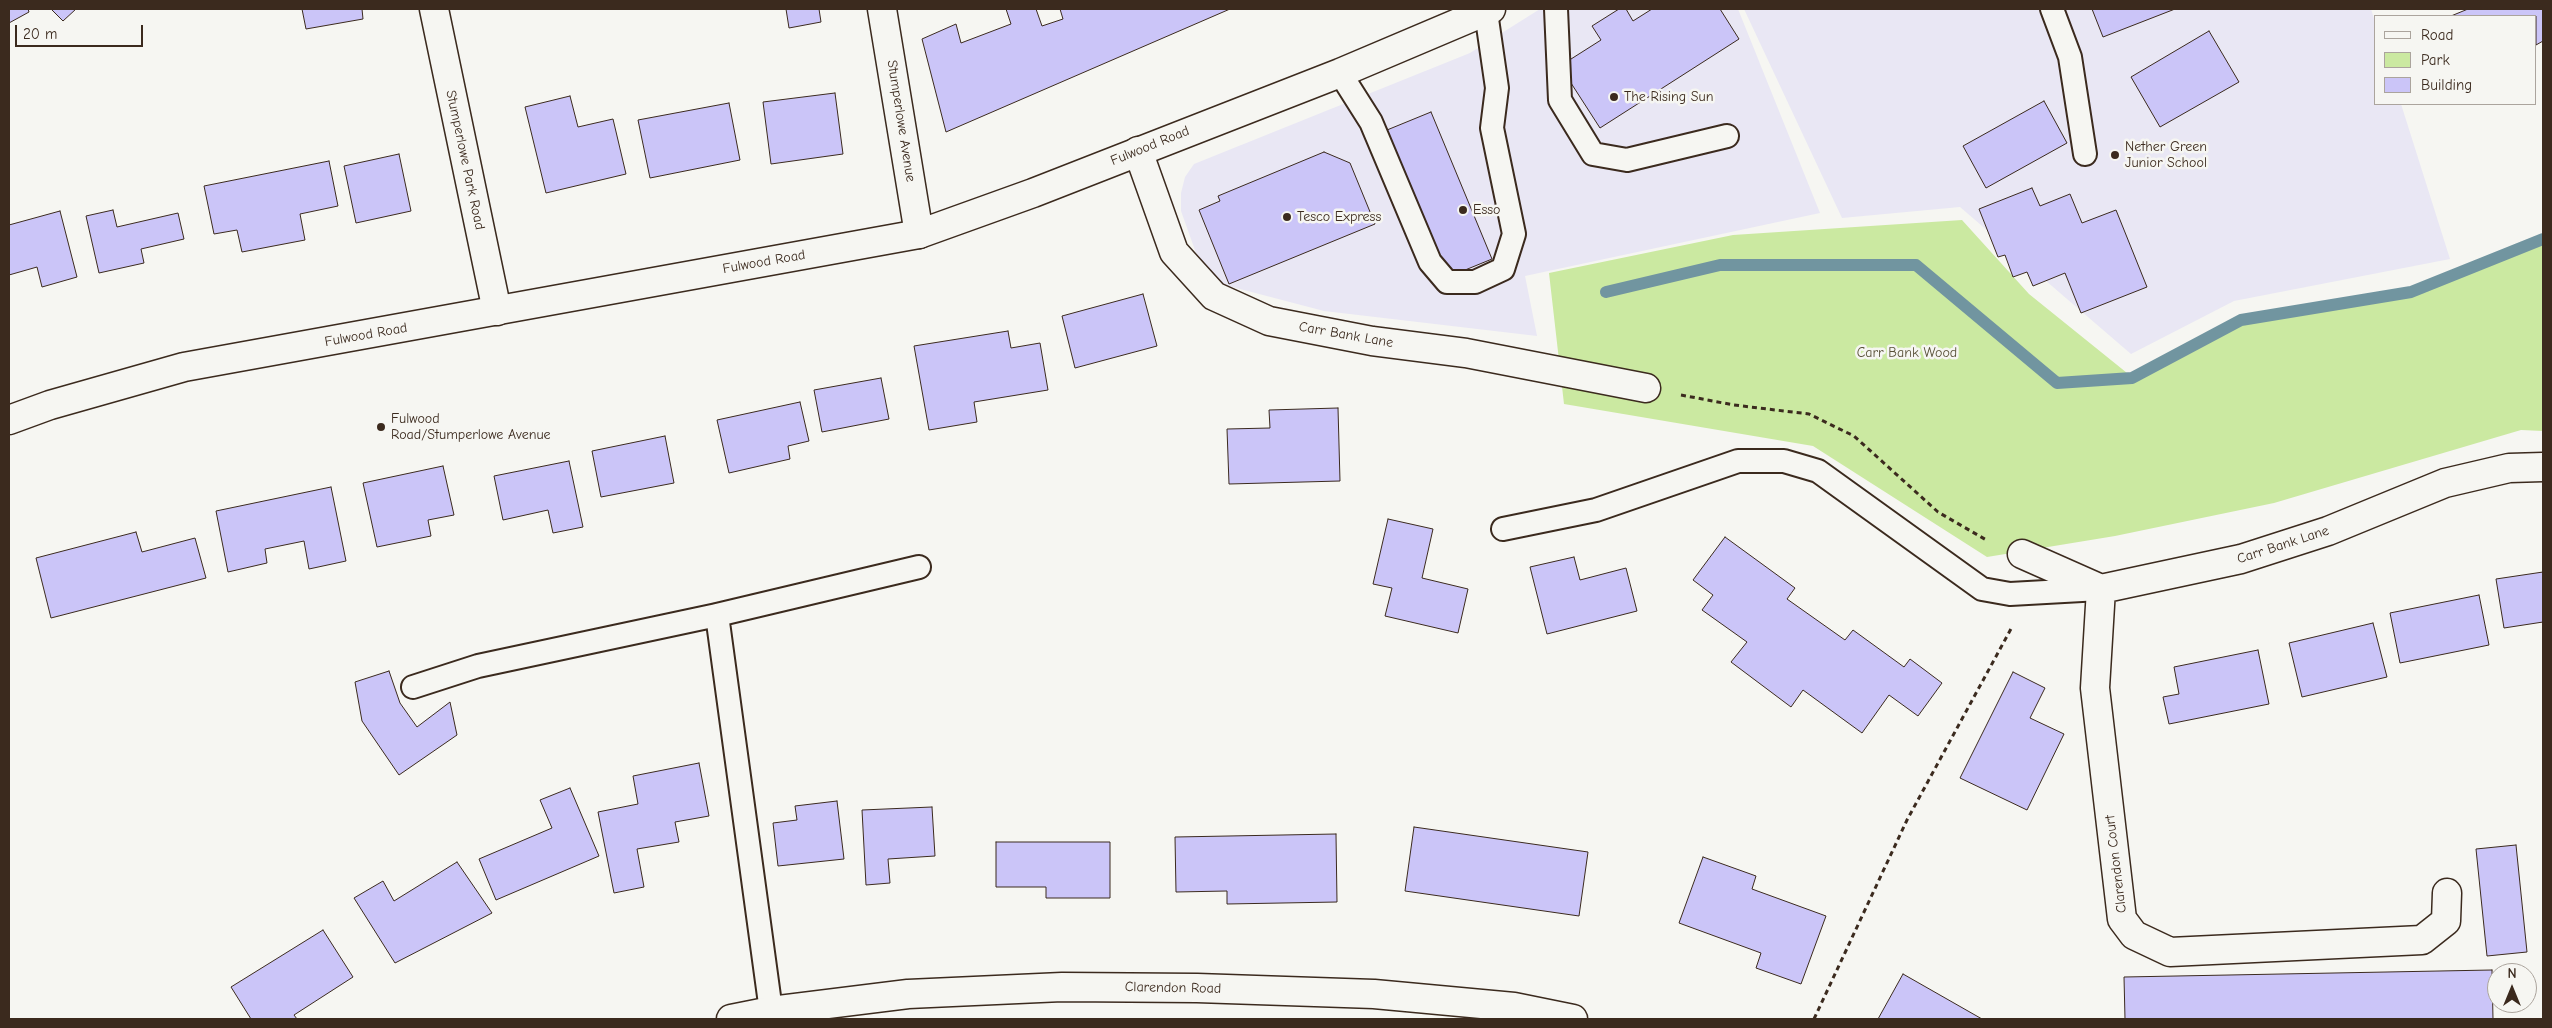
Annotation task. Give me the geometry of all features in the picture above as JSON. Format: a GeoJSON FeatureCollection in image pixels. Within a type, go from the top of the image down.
{"type":"FeatureCollection","features":[{"type":"Feature","properties":{"kind":"street","name":"Stumperlowe Park Road"},"geometry":{"type":"LineString","coordinates":[[434,9],[497,311]]}},
{"type":"Feature","properties":{"kind":"street","name":"Stumperlowe Avenue"},"geometry":{"type":"LineString","coordinates":[[882,9],[919,234]]}},
{"type":"Feature","properties":{"kind":"street","name":"Fulwood Road"},"geometry":{"type":"LineString","coordinates":[[9,420],[50,405],[184,367],[919,234],[1033,194],[1138,151],[1340,73],[1488,10]]}},
{"type":"Feature","properties":{"kind":"street","name":"Carr Bank Lane"},"geometry":{"type":"LineString","coordinates":[[1138,151],[1174,252],[1214,296],[1222,300],[1269,321],[1372,341],[1466,353],[1646,388]]}},
{"type":"Feature","properties":{"kind":"street","name":"Carr Bank Lane"},"geometry":{"type":"LineString","coordinates":[[2101,589],[2241,559],[2328,531],[2445,483],[2509,468],[2543,468]]}},
{"type":"Feature","properties":{"kind":"street"},"geometry":{"type":"LineString","coordinates":[[2022,554],[2101,589]]}},
{"type":"Feature","properties":{"kind":"street","name":"Clarendon Court"},"geometry":{"type":"LineString","coordinates":[[2101,589],[2095,688],[2122,919],[2134,935],[2170,952],[2422,940],[2446,921],[2447,893]]}},
{"type":"Feature","properties":{"kind":"street","name":"Clarendon Road"},"geometry":{"type":"LineString","coordinates":[[732,1019],[772,1011],[908,994],[1062,987],[1187,988],[1374,994],[1514,1007],[1573,1019]]}},
{"type":"Feature","properties":{"kind":"lane"},"geometry":{"type":"LineString","coordinates":[[1556,9],[1560,100],[1593,154],[1627,160],[1727,136]]}},
{"type":"Feature","properties":{"kind":"lane"},"geometry":{"type":"LineString","coordinates":[[2052,9],[2070,57],[2085,154]]}},
{"type":"Feature","properties":{"kind":"lane"},"geometry":{"type":"LineString","coordinates":[[1340,73],[1371,122],[1430,262],[1447,282],[1475,282],[1502,270],[1514,234],[1492,128],[1498,88],[1488,10]]}},
{"type":"Feature","properties":{"kind":"lane"},"geometry":{"type":"LineString","coordinates":[[1503,529],[1596,510],[1738,461],[1784,461],[1818,471],[1982,589],[2010,594],[2101,589]]}},
{"type":"Feature","properties":{"kind":"lane"},"geometry":{"type":"LineString","coordinates":[[413,687],[478,666],[717,615],[919,567]]}},
{"type":"Feature","properties":{"kind":"lane"},"geometry":{"type":"LineString","coordinates":[[717,615],[772,1011]]}},
{"type":"Feature","properties":{"kind":"path"},"geometry":{"type":"LineString","coordinates":[[1814,1019],[1907,820],[2031,593]]}},
{"type":"Feature","properties":{"kind":"shaded area"},"geometry":{"type":"Polygon","coordinates":[[[1540,9],[1738,9],[1820,213],[1525,276],[1537,336],[1324,311],[1221,284],[1196,253],[1181,211],[1181,193],[1185,177],[1194,164],[1470,53],[1540,9]]]}},
{"type":"Feature","properties":{"kind":"shaded area","name":"Nether Green Junior School"},"geometry":{"type":"Polygon","coordinates":[[[1744,9],[2371,9],[2374,19],[2374,105],[2401,105],[2450,259],[2234,301],[2131,354],[1960,207],[1842,218],[1744,9]]]}},
{"type":"Feature","properties":{"kind":"green space","name":"Carr Bank Wood"},"geometry":{"type":"Polygon","coordinates":[[[1962,220],[2029,294],[2132,377],[2241,320],[2411,292],[2543,239],[2543,431],[2521,430],[2274,503],[2115,536],[1987,557],[1813,446],[1564,404],[1549,273],[1733,235],[1962,220]]]}},
{"type":"Feature","properties":{"kind":"building"},"geometry":{"type":"Polygon","coordinates":[[[9,9],[28,9],[29,12],[9,23],[9,9]]]}},
{"type":"Feature","properties":{"kind":"building"},"geometry":{"type":"Polygon","coordinates":[[[51,9],[76,9],[63,21],[51,9]]]}},
{"type":"Feature","properties":{"kind":"building"},"geometry":{"type":"Polygon","coordinates":[[[302,9],[362,9],[363,19],[306,29],[302,9]]]}},
{"type":"Feature","properties":{"kind":"building"},"geometry":{"type":"Polygon","coordinates":[[[786,9],[819,9],[821,22],[789,28],[786,9]]]}},
{"type":"Feature","properties":{"kind":"building"},"geometry":{"type":"Polygon","coordinates":[[[1006,9],[1036,9],[1042,26],[1063,19],[1060,9],[1230,9],[946,132],[922,39],[956,24],[961,43],[1011,24],[1006,9]]]}},
{"type":"Feature","properties":{"kind":"building","name":"The Rising Sun"},"geometry":{"type":"Polygon","coordinates":[[[1619,9],[1626,9],[1633,21],[1652,9],[1720,9],[1739,39],[1600,128],[1560,66],[1601,40],[1592,26],[1619,9]]]}},
{"type":"Feature","properties":{"kind":"building"},"geometry":{"type":"Polygon","coordinates":[[[2092,9],[2175,9],[2103,37],[2092,9]]]}},
{"type":"Feature","properties":{"kind":"building"},"geometry":{"type":"Polygon","coordinates":[[[2468,9],[2543,9],[2543,41],[2537,44],[2537,15],[2453,15],[2468,9]]]}},
{"type":"Feature","properties":{"kind":"building"},"geometry":{"type":"Polygon","coordinates":[[[2209,31],[2239,82],[2160,127],[2131,77],[2209,31]]]}},
{"type":"Feature","properties":{"kind":"building"},"geometry":{"type":"Polygon","coordinates":[[[835,93],[843,154],[771,164],[763,102],[835,93]]]}},
{"type":"Feature","properties":{"kind":"building"},"geometry":{"type":"Polygon","coordinates":[[[570,96],[578,127],[613,119],[626,174],[546,193],[525,107],[570,96]]]}},
{"type":"Feature","properties":{"kind":"building"},"geometry":{"type":"Polygon","coordinates":[[[2044,101],[2067,143],[1986,188],[1963,146],[2044,101]]]}},
{"type":"Feature","properties":{"kind":"building"},"geometry":{"type":"Polygon","coordinates":[[[729,103],[740,160],[650,178],[638,120],[729,103]]]}},
{"type":"Feature","properties":{"kind":"building"},"geometry":{"type":"Polygon","coordinates":[[[1431,112],[1492,259],[1448,277],[1387,130],[1431,112]]]}},
{"type":"Feature","properties":{"kind":"building","name":"Tesco Express"},"geometry":{"type":"Polygon","coordinates":[[[1324,152],[1350,163],[1375,224],[1229,284],[1199,210],[1220,201],[1218,196],[1324,152]]]}},
{"type":"Feature","properties":{"kind":"building"},"geometry":{"type":"Polygon","coordinates":[[[399,154],[411,211],[356,223],[344,166],[399,154]]]}},
{"type":"Feature","properties":{"kind":"building"},"geometry":{"type":"Polygon","coordinates":[[[329,161],[338,206],[300,214],[305,240],[242,252],[237,230],[214,234],[204,186],[329,161]]]}},
{"type":"Feature","properties":{"kind":"building"},"geometry":{"type":"Polygon","coordinates":[[[2032,188],[2040,206],[2070,194],[2082,223],[2116,210],[2147,287],[2081,313],[2065,273],[2033,286],[2027,272],[2013,277],[2005,255],[1998,257],[1979,209],[2032,188]]]}},
{"type":"Feature","properties":{"kind":"building"},"geometry":{"type":"Polygon","coordinates":[[[113,210],[117,227],[178,213],[184,239],[141,249],[144,263],[99,273],[86,216],[113,210]]]}},
{"type":"Feature","properties":{"kind":"building"},"geometry":{"type":"Polygon","coordinates":[[[60,211],[77,277],[42,287],[37,267],[9,275],[9,225],[60,211]]]}},
{"type":"Feature","properties":{"kind":"building"},"geometry":{"type":"Polygon","coordinates":[[[1143,294],[1157,346],[1075,368],[1062,316],[1143,294]]]}},
{"type":"Feature","properties":{"kind":"building"},"geometry":{"type":"Polygon","coordinates":[[[1008,331],[1011,348],[1040,343],[1048,390],[974,402],[977,422],[929,430],[914,346],[1008,331]]]}},
{"type":"Feature","properties":{"kind":"building"},"geometry":{"type":"Polygon","coordinates":[[[881,378],[889,419],[822,432],[814,390],[881,378]]]}},
{"type":"Feature","properties":{"kind":"building"},"geometry":{"type":"Polygon","coordinates":[[[800,402],[809,441],[788,446],[790,459],[729,473],[717,420],[800,402]]]}},
{"type":"Feature","properties":{"kind":"building"},"geometry":{"type":"Polygon","coordinates":[[[1338,408],[1340,481],[1229,484],[1227,429],[1270,428],[1269,410],[1338,408]]]}},
{"type":"Feature","properties":{"kind":"building"},"geometry":{"type":"Polygon","coordinates":[[[665,436],[674,483],[601,497],[592,451],[665,436]]]}},
{"type":"Feature","properties":{"kind":"building"},"geometry":{"type":"Polygon","coordinates":[[[569,461],[583,527],[553,533],[548,510],[503,520],[494,476],[569,461]]]}},
{"type":"Feature","properties":{"kind":"building"},"geometry":{"type":"Polygon","coordinates":[[[443,466],[454,515],[428,520],[431,536],[377,547],[363,483],[443,466]]]}},
{"type":"Feature","properties":{"kind":"building"},"geometry":{"type":"Polygon","coordinates":[[[331,487],[346,561],[309,569],[304,541],[265,549],[267,563],[228,572],[216,511],[331,487]]]}},
{"type":"Feature","properties":{"kind":"building"},"geometry":{"type":"Polygon","coordinates":[[[1388,519],[1433,529],[1422,578],[1468,589],[1458,633],[1385,616],[1392,588],[1373,584],[1388,519]]]}},
{"type":"Feature","properties":{"kind":"building"},"geometry":{"type":"Polygon","coordinates":[[[136,532],[142,552],[195,538],[206,578],[51,618],[36,558],[136,532]]]}},
{"type":"Feature","properties":{"kind":"building"},"geometry":{"type":"Polygon","coordinates":[[[1725,537],[1795,588],[1787,599],[1845,640],[1853,630],[1904,667],[1910,659],[1942,683],[1918,716],[1889,695],[1862,733],[1803,690],[1791,707],[1731,662],[1747,642],[1702,610],[1713,595],[1693,580],[1725,537]]]}},
{"type":"Feature","properties":{"kind":"building"},"geometry":{"type":"Polygon","coordinates":[[[1574,557],[1580,580],[1626,568],[1637,611],[1547,634],[1530,567],[1574,557]]]}},
{"type":"Feature","properties":{"kind":"building"},"geometry":{"type":"Polygon","coordinates":[[[2543,572],[2543,622],[2504,628],[2496,579],[2543,572]]]}},
{"type":"Feature","properties":{"kind":"building"},"geometry":{"type":"Polygon","coordinates":[[[2479,595],[2489,645],[2400,663],[2390,613],[2479,595]]]}},
{"type":"Feature","properties":{"kind":"building"},"geometry":{"type":"Polygon","coordinates":[[[2373,623],[2387,677],[2302,697],[2289,643],[2373,623]]]}},
{"type":"Feature","properties":{"kind":"building"},"geometry":{"type":"Polygon","coordinates":[[[2258,650],[2269,704],[2169,724],[2163,697],[2179,694],[2174,667],[2258,650]]]}},
{"type":"Feature","properties":{"kind":"building"},"geometry":{"type":"Polygon","coordinates":[[[389,671],[400,703],[417,727],[450,702],[457,735],[399,775],[362,721],[355,682],[389,671]]]}},
{"type":"Feature","properties":{"kind":"building"},"geometry":{"type":"Polygon","coordinates":[[[2013,672],[2045,688],[2030,718],[2064,734],[2027,810],[1960,778],[2013,672]]]}},
{"type":"Feature","properties":{"kind":"building"},"geometry":{"type":"Polygon","coordinates":[[[699,763],[709,816],[675,822],[679,842],[637,849],[644,887],[614,893],[598,812],[638,804],[633,776],[699,763]]]}},
{"type":"Feature","properties":{"kind":"building"},"geometry":{"type":"Polygon","coordinates":[[[570,788],[599,856],[496,900],[479,859],[552,828],[540,800],[570,788]]]}},
{"type":"Feature","properties":{"kind":"building"},"geometry":{"type":"Polygon","coordinates":[[[837,801],[844,859],[778,866],[773,823],[797,820],[795,806],[837,801]]]}},
{"type":"Feature","properties":{"kind":"building"},"geometry":{"type":"Polygon","coordinates":[[[932,807],[935,856],[888,859],[890,883],[866,885],[862,810],[932,807]]]}},
{"type":"Feature","properties":{"kind":"building"},"geometry":{"type":"Polygon","coordinates":[[[1414,827],[1588,852],[1579,916],[1405,891],[1414,827]]]}},
{"type":"Feature","properties":{"kind":"building"},"geometry":{"type":"Polygon","coordinates":[[[1336,834],[1337,902],[1227,904],[1227,891],[1176,892],[1175,837],[1336,834]]]}},
{"type":"Feature","properties":{"kind":"building"},"geometry":{"type":"Polygon","coordinates":[[[996,842],[1110,842],[1110,898],[1046,898],[1046,887],[996,887],[996,842]]]}},
{"type":"Feature","properties":{"kind":"building"},"geometry":{"type":"Polygon","coordinates":[[[2516,845],[2527,952],[2487,956],[2476,849],[2516,845]]]}},
{"type":"Feature","properties":{"kind":"building"},"geometry":{"type":"Polygon","coordinates":[[[1703,857],[1756,876],[1752,889],[1826,916],[1801,984],[1756,968],[1761,953],[1679,923],[1703,857]]]}},
{"type":"Feature","properties":{"kind":"building"},"geometry":{"type":"Polygon","coordinates":[[[457,862],[492,913],[395,963],[354,898],[383,881],[394,901],[457,862]]]}},
{"type":"Feature","properties":{"kind":"building"},"geometry":{"type":"Polygon","coordinates":[[[323,930],[353,977],[294,1015],[297,1019],[251,1019],[231,987],[323,930]]]}},
{"type":"Feature","properties":{"kind":"building"},"geometry":{"type":"Polygon","coordinates":[[[2487,970],[2487,1013],[2493,1013],[2493,1019],[2125,1019],[2124,977],[2487,970]]]}},
{"type":"Feature","properties":{"kind":"building"},"geometry":{"type":"Polygon","coordinates":[[[1903,974],[1982,1019],[1878,1019],[1903,974]]]}},
{"type":"Feature","properties":{"kind":"waterway"},"geometry":{"type":"LineString","coordinates":[[1606,292],[1720,265],[1916,265],[2057,383],[2132,378],[2241,320],[2411,292],[2543,239]]}},
{"type":"Feature","properties":{"kind":"place","name":"The Rising Sun"},"geometry":{"type":"Point","coordinates":[1614,97]}},
{"type":"Feature","properties":{"kind":"place","name":"Nether Green Junior School"},"geometry":{"type":"Point","coordinates":[2115,155]}},
{"type":"Feature","properties":{"kind":"place","name":"Esso"},"geometry":{"type":"Point","coordinates":[1463,210]}},
{"type":"Feature","properties":{"kind":"place","name":"Tesco Express"},"geometry":{"type":"Point","coordinates":[1287,217]}},
{"type":"Feature","properties":{"kind":"place","name":"Fulwood Road/Stumperlowe Avenue"},"geometry":{"type":"Point","coordinates":[381,427]}}]}
